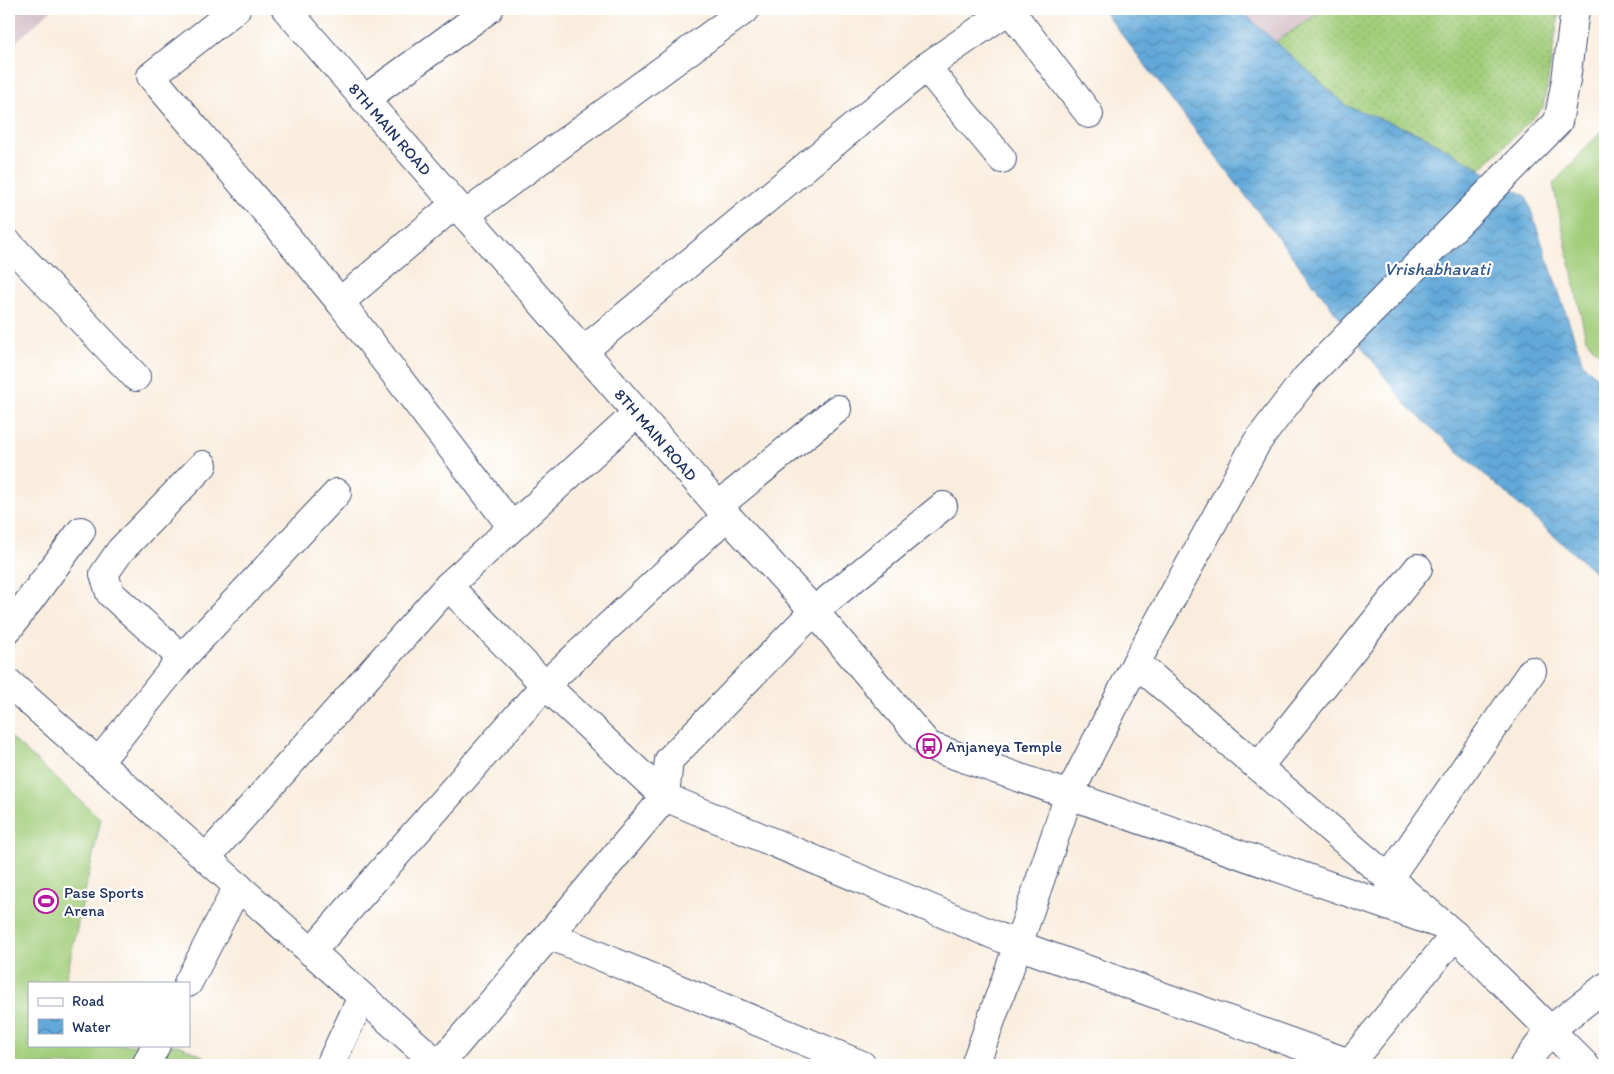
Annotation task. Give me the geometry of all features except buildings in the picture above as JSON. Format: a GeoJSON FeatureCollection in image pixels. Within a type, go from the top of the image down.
{"type":"FeatureCollection","features":[{"type":"Feature","properties":{"kind":"street"},"geometry":{"type":"LineString","coordinates":[[236,9],[151,76],[340,302],[512,527]]}},
{"type":"Feature","properties":{"kind":"street","name":"8TH MAIN ROAD"},"geometry":{"type":"LineString","coordinates":[[286,9],[722,511],[814,611],[929,746],[1449,930]]}},
{"type":"Feature","properties":{"kind":"street"},"geometry":{"type":"LineString","coordinates":[[365,99],[489,9]]}},
{"type":"Feature","properties":{"kind":"street"},"geometry":{"type":"LineString","coordinates":[[340,302],[460,209],[746,9]]}},
{"type":"Feature","properties":{"kind":"street"},"geometry":{"type":"LineString","coordinates":[[583,351],[926,67],[1010,9],[1089,114]]}},
{"type":"Feature","properties":{"kind":"street"},"geometry":{"type":"LineString","coordinates":[[976,1065],[1069,795],[1136,663],[1257,442],[1306,378],[1558,122],[1566,80],[1575,9]]}},
{"type":"Feature","properties":{"kind":"street"},"geometry":{"type":"LineString","coordinates":[[926,67],[1002,159]]}},
{"type":"Feature","properties":{"kind":"street"},"geometry":{"type":"LineString","coordinates":[[12,254],[136,377]]}},
{"type":"Feature","properties":{"kind":"street"},"geometry":{"type":"LineString","coordinates":[[311,952],[545,685],[722,511],[837,409]]}},
{"type":"Feature","properties":{"kind":"street"},"geometry":{"type":"LineString","coordinates":[[206,858],[448,586],[637,413]]}},
{"type":"Feature","properties":{"kind":"street"},"geometry":{"type":"LineString","coordinates":[[182,658],[110,593],[104,574],[120,551],[203,465]]}},
{"type":"Feature","properties":{"kind":"street"},"geometry":{"type":"LineString","coordinates":[[98,762],[182,658],[337,492]]}},
{"type":"Feature","properties":{"kind":"street"},"geometry":{"type":"LineString","coordinates":[[9,683],[439,1065],[665,797],[669,760],[814,611],[943,506]]}},
{"type":"Feature","properties":{"kind":"street"},"geometry":{"type":"LineString","coordinates":[[9,628],[81,531]]}},
{"type":"Feature","properties":{"kind":"street"},"geometry":{"type":"LineString","coordinates":[[1259,766],[1418,568]]}},
{"type":"Feature","properties":{"kind":"street"},"geometry":{"type":"LineString","coordinates":[[448,586],[545,685],[665,797],[1018,945],[1349,1064],[1449,930]]}},
{"type":"Feature","properties":{"kind":"street"},"geometry":{"type":"LineString","coordinates":[[1136,663],[1449,930],[1551,1029],[1585,1065]]}},
{"type":"Feature","properties":{"kind":"street"},"geometry":{"type":"LineString","coordinates":[[1388,879],[1532,671]]}},
{"type":"Feature","properties":{"kind":"street"},"geometry":{"type":"LineString","coordinates":[[189,982],[238,886]]}},
{"type":"Feature","properties":{"kind":"street"},"geometry":{"type":"LineString","coordinates":[[549,935],[862,1065]]}},
{"type":"Feature","properties":{"kind":"street"},"geometry":{"type":"LineString","coordinates":[[1524,1065],[1551,1029],[1605,986]]}},
{"type":"Feature","properties":{"kind":"street"},"geometry":{"type":"LineString","coordinates":[[330,1065],[362,997]]}},
{"type":"Feature","properties":{"kind":"street"},"geometry":{"type":"LineString","coordinates":[[146,1065],[156,1046]]}},
{"type":"Feature","properties":{"kind":"shaded area"},"geometry":{"type":"Polygon","coordinates":[[[9,9],[52,9],[15,43],[9,35],[9,9]]]}},
{"type":"Feature","properties":{"kind":"shaded area"},"geometry":{"type":"Polygon","coordinates":[[[1239,9],[1324,9],[1276,42],[1239,9]]]}},
{"type":"Feature","properties":{"kind":"green space"},"geometry":{"type":"Polygon","coordinates":[[[1324,9],[1560,9],[1543,108],[1481,169],[1422,135],[1347,106],[1276,42],[1324,9]]]}},
{"type":"Feature","properties":{"kind":"green space"},"geometry":{"type":"Polygon","coordinates":[[[1605,127],[1605,360],[1586,339],[1553,184],[1605,127]]]}},
{"type":"Feature","properties":{"kind":"green space","name":"Pase Sports Arena"},"geometry":{"type":"Polygon","coordinates":[[[9,736],[101,819],[65,982],[28,982],[28,1046],[181,1046],[222,1065],[9,1065],[9,736]]]}},
{"type":"Feature","properties":{"kind":"water","name":"Vrishabhavati"},"geometry":{"type":"Polygon","coordinates":[[[1102,9],[1239,9],[1347,106],[1422,135],[1526,196],[1583,363],[1605,386],[1605,581],[1409,408],[1102,9]]]}},
{"type":"Feature","properties":{"kind":"place","name":"Anjaneya Temple"},"geometry":{"type":"Point","coordinates":[929,746]}},
{"type":"Feature","properties":{"kind":"place","name":"Pase Sports Arena"},"geometry":{"type":"Point","coordinates":[46,901]}}]}
